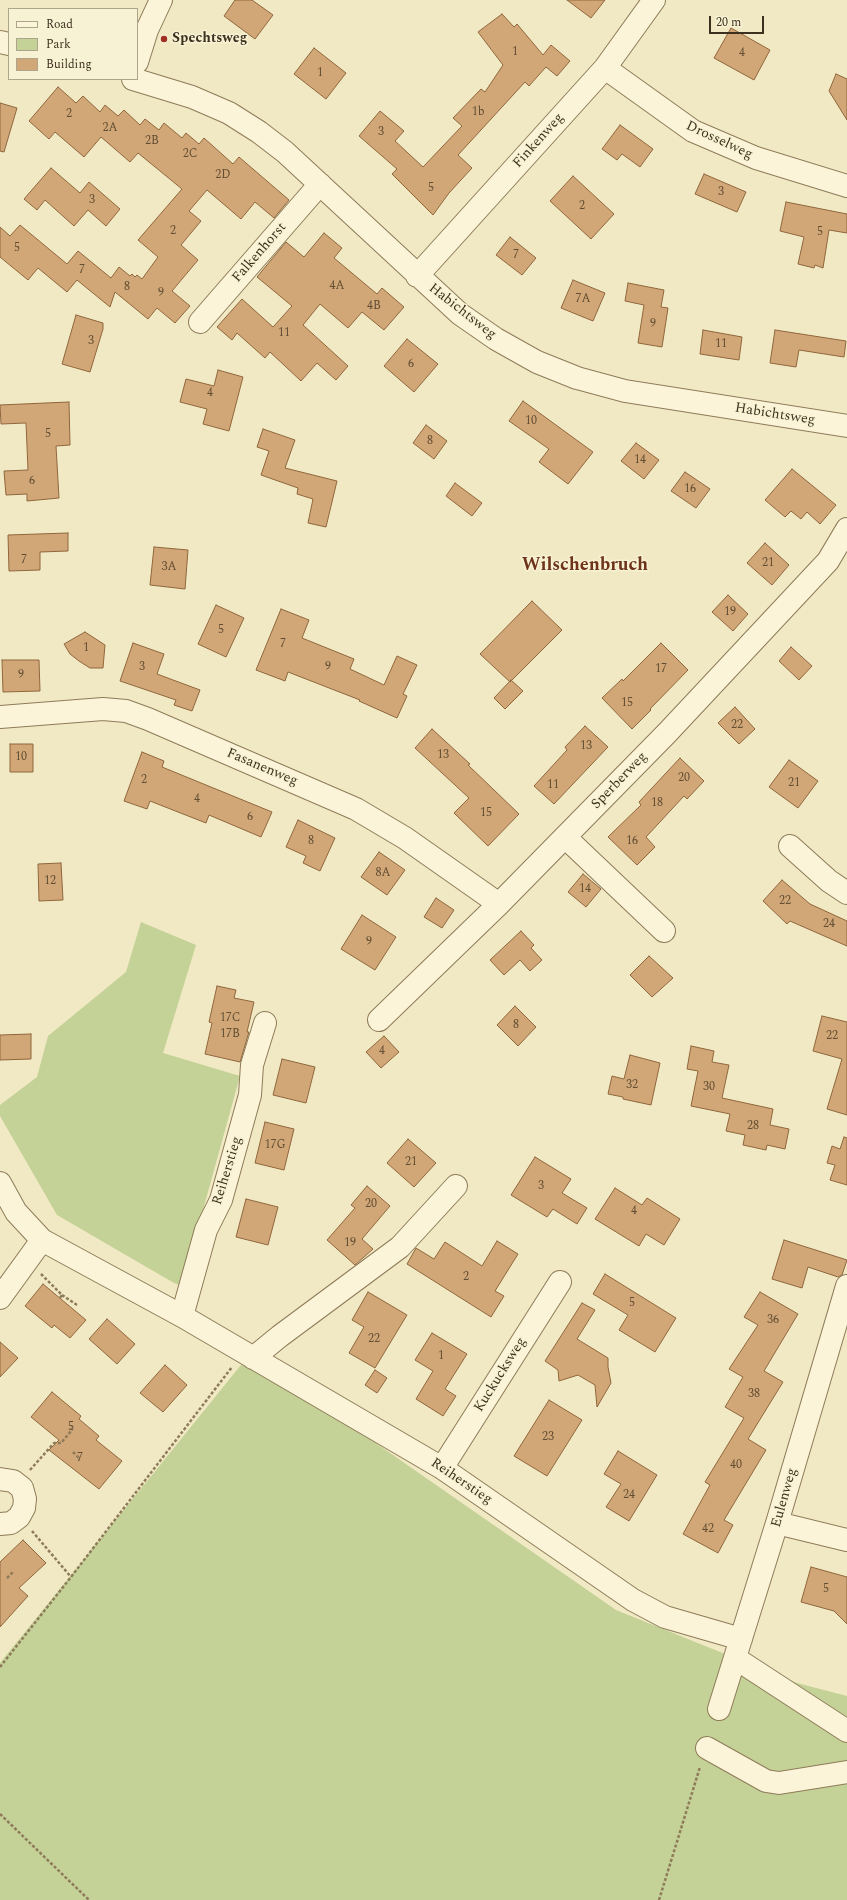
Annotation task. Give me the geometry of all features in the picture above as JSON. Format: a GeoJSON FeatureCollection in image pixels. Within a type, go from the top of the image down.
{"type":"FeatureCollection","features":[{"type":"Feature","properties":{"kind":"street"},"geometry":{"type":"LineString","coordinates":[[138,59],[147,30],[161,0]]}},
{"type":"Feature","properties":{"kind":"street","name":"Finkenweg"},"geometry":{"type":"LineString","coordinates":[[417,276],[605,68],[654,0]]}},
{"type":"Feature","properties":{"kind":"street","name":"Drosselweg"},"geometry":{"type":"LineString","coordinates":[[605,68],[693,131],[756,158],[847,186]]}},
{"type":"Feature","properties":{"kind":"street","name":"Habichtsweg"},"geometry":{"type":"LineString","coordinates":[[136,80],[192,97],[229,113],[258,132],[285,152],[417,276],[460,314],[496,339],[537,362],[577,378],[625,391],[847,426]]}},
{"type":"Feature","properties":{"kind":"street","name":"Falkenhorst"},"geometry":{"type":"LineString","coordinates":[[200,322],[320,184]]}},
{"type":"Feature","properties":{"kind":"street","name":"Sperberweg"},"geometry":{"type":"LineString","coordinates":[[378,1020],[500,904],[667,733],[828,561],[847,529]]}},
{"type":"Feature","properties":{"kind":"street","name":"Fasanenweg"},"geometry":{"type":"LineString","coordinates":[[0,717],[103,709],[126,712],[148,719],[356,809],[405,838],[500,904]]}},
{"type":"Feature","properties":{"kind":"street"},"geometry":{"type":"LineString","coordinates":[[565,837],[664,931]]}},
{"type":"Feature","properties":{"kind":"street"},"geometry":{"type":"LineString","coordinates":[[790,846],[829,881],[847,893]]}},
{"type":"Feature","properties":{"kind":"street","name":"Reiherstieg"},"geometry":{"type":"LineString","coordinates":[[182,1316],[206,1230],[221,1200],[250,1095],[252,1065],[265,1023]]}},
{"type":"Feature","properties":{"kind":"street","name":"Reiherstieg"},"geometry":{"type":"LineString","coordinates":[[0,1183],[16,1212],[42,1240],[182,1316],[442,1468],[633,1600],[665,1617],[738,1648],[847,1731]]}},
{"type":"Feature","properties":{"kind":"street"},"geometry":{"type":"LineString","coordinates":[[248,1355],[280,1336],[400,1247],[456,1186]]}},
{"type":"Feature","properties":{"kind":"street"},"geometry":{"type":"LineString","coordinates":[[0,1298],[42,1240]]}},
{"type":"Feature","properties":{"kind":"street","name":"Kuckucksweg"},"geometry":{"type":"LineString","coordinates":[[442,1468],[560,1282]]}},
{"type":"Feature","properties":{"kind":"street","name":"Eulenweg"},"geometry":{"type":"LineString","coordinates":[[719,1710],[777,1524],[847,1286]]}},
{"type":"Feature","properties":{"kind":"street"},"geometry":{"type":"LineString","coordinates":[[0,1479],[13,1481],[22,1488],[25,1499],[24,1508],[10,1521]]}},
{"type":"Feature","properties":{"kind":"street"},"geometry":{"type":"LineString","coordinates":[[777,1524],[847,1540]]}},
{"type":"Feature","properties":{"kind":"street"},"geometry":{"type":"LineString","coordinates":[[707,1748],[766,1781],[779,1783],[847,1772]]}},
{"type":"Feature","properties":{"kind":"path"},"geometry":{"type":"LineString","coordinates":[[27,1262],[61,1297],[77,1305]]}},
{"type":"Feature","properties":{"kind":"path"},"geometry":{"type":"LineString","coordinates":[[0,1667],[248,1355]]}},
{"type":"Feature","properties":{"kind":"path"},"geometry":{"type":"LineString","coordinates":[[35,1474],[30,1470],[54,1443],[61,1443],[72,1430],[71,1428]]}},
{"type":"Feature","properties":{"kind":"path"},"geometry":{"type":"LineString","coordinates":[[73,1452],[80,1459]]}},
{"type":"Feature","properties":{"kind":"path"},"geometry":{"type":"LineString","coordinates":[[10,1521],[71,1577]]}},
{"type":"Feature","properties":{"kind":"path"},"geometry":{"type":"LineString","coordinates":[[7,1578],[13,1572]]}},
{"type":"Feature","properties":{"kind":"path"},"geometry":{"type":"LineString","coordinates":[[659,1900],[690,1798]]}},
{"type":"Feature","properties":{"kind":"path"},"geometry":{"type":"LineString","coordinates":[[0,1814],[89,1900]]}},
{"type":"Feature","properties":{"kind":"green space"},"geometry":{"type":"Polygon","coordinates":[[[141,922],[196,945],[163,1053],[240,1076],[182,1286],[174,1283],[57,1215],[0,1116],[0,1105],[37,1077],[48,1036],[126,972],[141,922]]]}},
{"type":"Feature","properties":{"kind":"green space"},"geometry":{"type":"Polygon","coordinates":[[[249,1355],[616,1610],[797,1683],[847,1696],[847,1900],[0,1900],[0,1663],[249,1355]]]}},
{"type":"Feature","properties":{"kind":"building"},"geometry":{"type":"Polygon","coordinates":[[[235,0],[252,0],[273,15],[255,39],[224,16],[235,0]]]}},
{"type":"Feature","properties":{"kind":"building"},"geometry":{"type":"Polygon","coordinates":[[[567,0],[605,0],[591,18],[567,0]]]}},
{"type":"Feature","properties":{"kind":"building"},"geometry":{"type":"Polygon","coordinates":[[[502,14],[514,27],[517,24],[543,55],[551,45],[570,61],[557,76],[546,67],[529,86],[525,82],[458,155],[472,168],[449,193],[433,215],[392,174],[397,169],[359,136],[380,111],[404,131],[395,141],[423,167],[462,126],[453,118],[481,89],[485,92],[503,65],[478,32],[502,14]]]}},
{"type":"Feature","properties":{"kind":"building"},"geometry":{"type":"Polygon","coordinates":[[[731,28],[770,50],[754,80],[714,58],[731,28]]]}},
{"type":"Feature","properties":{"kind":"building"},"geometry":{"type":"Polygon","coordinates":[[[314,48],[346,73],[326,99],[294,74],[314,48]]]}},
{"type":"Feature","properties":{"kind":"building"},"geometry":{"type":"Polygon","coordinates":[[[836,74],[847,79],[847,120],[829,91],[836,74]]]}},
{"type":"Feature","properties":{"kind":"building"},"geometry":{"type":"Polygon","coordinates":[[[58,87],[76,103],[83,96],[100,112],[105,105],[118,116],[124,110],[140,125],[145,119],[159,130],[164,123],[182,138],[186,133],[199,144],[204,138],[233,164],[239,157],[289,200],[274,218],[255,202],[241,219],[207,190],[189,211],[201,221],[181,245],[198,260],[172,291],[190,306],[175,323],[157,308],[148,319],[115,292],[110,307],[77,280],[67,292],[38,268],[28,280],[0,257],[0,227],[10,236],[20,225],[67,264],[78,251],[111,278],[119,267],[130,276],[132,274],[135,277],[137,275],[142,279],[158,257],[138,240],[182,189],[138,153],[130,162],[101,137],[84,157],[55,132],[49,139],[29,121],[58,87]]]}},
{"type":"Feature","properties":{"kind":"building"},"geometry":{"type":"Polygon","coordinates":[[[0,103],[17,108],[4,152],[0,151],[0,103]]]}},
{"type":"Feature","properties":{"kind":"building"},"geometry":{"type":"Polygon","coordinates":[[[620,125],[653,149],[640,167],[622,154],[617,160],[602,149],[620,125]]]}},
{"type":"Feature","properties":{"kind":"building"},"geometry":{"type":"Polygon","coordinates":[[[51,168],[80,193],[89,182],[120,209],[106,226],[88,210],[74,226],[45,200],[37,210],[24,199],[51,168]]]}},
{"type":"Feature","properties":{"kind":"building"},"geometry":{"type":"Polygon","coordinates":[[[704,174],[746,192],[737,212],[695,194],[704,174]]]}},
{"type":"Feature","properties":{"kind":"building"},"geometry":{"type":"Polygon","coordinates":[[[573,176],[614,214],[591,239],[550,201],[573,176]]]}},
{"type":"Feature","properties":{"kind":"building"},"geometry":{"type":"Polygon","coordinates":[[[786,202],[847,214],[847,233],[829,230],[823,268],[815,265],[814,268],[798,264],[804,237],[780,231],[786,202]]]}},
{"type":"Feature","properties":{"kind":"building"},"geometry":{"type":"Polygon","coordinates":[[[324,233],[342,248],[334,258],[377,294],[382,288],[404,307],[384,330],[362,312],[348,328],[320,304],[303,325],[348,366],[336,380],[317,363],[301,381],[270,352],[265,358],[237,333],[232,340],[217,327],[242,299],[273,327],[292,306],[257,277],[286,242],[304,257],[324,233]]]}},
{"type":"Feature","properties":{"kind":"building"},"geometry":{"type":"Polygon","coordinates":[[[510,237],[536,258],[522,275],[496,255],[510,237]]]}},
{"type":"Feature","properties":{"kind":"building"},"geometry":{"type":"Polygon","coordinates":[[[573,280],[605,293],[593,321],[561,308],[573,280]]]}},
{"type":"Feature","properties":{"kind":"building"},"geometry":{"type":"Polygon","coordinates":[[[628,283],[664,290],[661,307],[668,308],[662,347],[638,343],[644,305],[625,301],[628,283]]]}},
{"type":"Feature","properties":{"kind":"building"},"geometry":{"type":"Polygon","coordinates":[[[76,315],[103,323],[103,329],[90,372],[62,364],[76,315]]]}},
{"type":"Feature","properties":{"kind":"building"},"geometry":{"type":"Polygon","coordinates":[[[703,330],[742,337],[739,360],[700,354],[703,330]]]}},
{"type":"Feature","properties":{"kind":"building"},"geometry":{"type":"Polygon","coordinates":[[[775,330],[846,341],[844,357],[799,350],[796,367],[770,363],[775,330]]]}},
{"type":"Feature","properties":{"kind":"building"},"geometry":{"type":"Polygon","coordinates":[[[407,339],[438,364],[414,392],[384,366],[407,339]]]}},
{"type":"Feature","properties":{"kind":"building"},"geometry":{"type":"Polygon","coordinates":[[[218,370],[243,377],[229,431],[203,424],[207,409],[180,402],[186,379],[214,386],[218,370]]]}},
{"type":"Feature","properties":{"kind":"building"},"geometry":{"type":"Polygon","coordinates":[[[523,401],[593,452],[568,484],[539,462],[549,449],[509,421],[523,401]]]}},
{"type":"Feature","properties":{"kind":"building"},"geometry":{"type":"Polygon","coordinates":[[[69,402],[70,445],[56,446],[59,498],[27,501],[27,494],[6,495],[4,471],[28,470],[26,423],[1,424],[0,405],[69,402]]]}},
{"type":"Feature","properties":{"kind":"building"},"geometry":{"type":"Polygon","coordinates":[[[426,425],[447,441],[434,459],[413,443],[426,425]]]}},
{"type":"Feature","properties":{"kind":"building"},"geometry":{"type":"Polygon","coordinates":[[[263,429],[295,440],[285,468],[337,481],[326,527],[308,523],[313,499],[297,494],[298,488],[261,475],[269,451],[257,447],[263,429]]]}},
{"type":"Feature","properties":{"kind":"building"},"geometry":{"type":"Polygon","coordinates":[[[636,443],[659,460],[644,479],[621,461],[636,443]]]}},
{"type":"Feature","properties":{"kind":"building"},"geometry":{"type":"Polygon","coordinates":[[[792,469],[836,505],[820,524],[807,512],[801,519],[791,511],[785,517],[765,500],[792,469]]]}},
{"type":"Feature","properties":{"kind":"building"},"geometry":{"type":"Polygon","coordinates":[[[685,472],[710,489],[696,508],[671,491],[685,472]]]}},
{"type":"Feature","properties":{"kind":"building"},"geometry":{"type":"Polygon","coordinates":[[[455,483],[482,503],[472,516],[446,496],[455,483]]]}},
{"type":"Feature","properties":{"kind":"building"},"geometry":{"type":"Polygon","coordinates":[[[68,533],[68,551],[40,552],[40,570],[9,571],[8,535],[68,533]]]}},
{"type":"Feature","properties":{"kind":"building"},"geometry":{"type":"Polygon","coordinates":[[[765,543],[789,565],[772,585],[747,563],[765,543]]]}},
{"type":"Feature","properties":{"kind":"building"},"geometry":{"type":"Polygon","coordinates":[[[154,547],[188,550],[185,589],[150,585],[154,547]]]}},
{"type":"Feature","properties":{"kind":"building"},"geometry":{"type":"Polygon","coordinates":[[[728,595],[748,614],[733,631],[712,612],[728,595]]]}},
{"type":"Feature","properties":{"kind":"building"},"geometry":{"type":"Polygon","coordinates":[[[532,601],[562,630],[510,682],[480,654],[532,601]]]}},
{"type":"Feature","properties":{"kind":"building"},"geometry":{"type":"Polygon","coordinates":[[[216,605],[244,618],[226,657],[198,644],[216,605]]]}},
{"type":"Feature","properties":{"kind":"building"},"geometry":{"type":"Polygon","coordinates":[[[281,609],[309,620],[302,638],[354,659],[350,669],[384,685],[397,656],[417,665],[403,694],[407,696],[397,718],[359,701],[360,700],[288,672],[285,681],[256,670],[281,609]]]}},
{"type":"Feature","properties":{"kind":"building"},"geometry":{"type":"Polygon","coordinates":[[[85,632],[105,645],[103,668],[90,668],[70,654],[64,644],[85,632]]]}},
{"type":"Feature","properties":{"kind":"building"},"geometry":{"type":"Polygon","coordinates":[[[133,643],[164,654],[157,674],[200,690],[192,711],[174,705],[176,700],[120,681],[133,643]]]}},
{"type":"Feature","properties":{"kind":"building"},"geometry":{"type":"Polygon","coordinates":[[[661,643],[688,670],[632,729],[602,698],[622,679],[623,681],[661,643]]]}},
{"type":"Feature","properties":{"kind":"building"},"geometry":{"type":"Polygon","coordinates":[[[791,647],[812,666],[799,680],[779,661],[791,647]]]}},
{"type":"Feature","properties":{"kind":"building"},"geometry":{"type":"Polygon","coordinates":[[[2,660],[39,660],[40,691],[3,692],[2,660]]]}},
{"type":"Feature","properties":{"kind":"building"},"geometry":{"type":"Polygon","coordinates":[[[511,680],[523,691],[505,709],[494,698],[511,680]]]}},
{"type":"Feature","properties":{"kind":"building"},"geometry":{"type":"Polygon","coordinates":[[[735,707],[755,729],[739,744],[718,723],[735,707]]]}},
{"type":"Feature","properties":{"kind":"building"},"geometry":{"type":"Polygon","coordinates":[[[585,726],[608,747],[554,804],[534,786],[567,750],[565,747],[585,726]]]}},
{"type":"Feature","properties":{"kind":"building"},"geometry":{"type":"Polygon","coordinates":[[[432,729],[470,764],[468,765],[519,814],[488,846],[454,813],[469,798],[415,748],[432,729]]]}},
{"type":"Feature","properties":{"kind":"building"},"geometry":{"type":"Polygon","coordinates":[[[10,744],[33,744],[33,772],[10,772],[10,744]]]}},
{"type":"Feature","properties":{"kind":"building"},"geometry":{"type":"Polygon","coordinates":[[[142,752],[164,761],[162,767],[272,812],[261,837],[209,815],[206,823],[150,801],[147,809],[124,801],[142,752]]]}},
{"type":"Feature","properties":{"kind":"building"},"geometry":{"type":"Polygon","coordinates":[[[680,758],[704,781],[687,799],[684,796],[646,837],[655,847],[637,865],[608,837],[641,805],[639,802],[680,758]]]}},
{"type":"Feature","properties":{"kind":"building"},"geometry":{"type":"Polygon","coordinates":[[[789,760],[818,781],[798,808],[769,787],[789,760]]]}},
{"type":"Feature","properties":{"kind":"building"},"geometry":{"type":"Polygon","coordinates":[[[298,820],[335,838],[320,871],[303,863],[306,856],[286,847],[298,820]]]}},
{"type":"Feature","properties":{"kind":"building"},"geometry":{"type":"Polygon","coordinates":[[[379,852],[405,870],[387,895],[361,877],[379,852]]]}},
{"type":"Feature","properties":{"kind":"building"},"geometry":{"type":"Polygon","coordinates":[[[61,863],[63,900],[39,901],[38,864],[61,863]]]}},
{"type":"Feature","properties":{"kind":"building"},"geometry":{"type":"Polygon","coordinates":[[[583,874],[601,889],[586,907],[568,892],[583,874]]]}},
{"type":"Feature","properties":{"kind":"building"},"geometry":{"type":"Polygon","coordinates":[[[782,880],[810,904],[847,921],[847,946],[790,921],[787,924],[763,901],[782,880]]]}},
{"type":"Feature","properties":{"kind":"building"},"geometry":{"type":"Polygon","coordinates":[[[436,898],[454,910],[442,928],[424,917],[436,898]]]}},
{"type":"Feature","properties":{"kind":"building"},"geometry":{"type":"Polygon","coordinates":[[[362,915],[396,937],[375,970],[341,949],[362,915]]]}},
{"type":"Feature","properties":{"kind":"building"},"geometry":{"type":"Polygon","coordinates":[[[521,931],[534,945],[531,948],[542,960],[530,971],[520,960],[504,975],[490,960],[521,931]]]}},
{"type":"Feature","properties":{"kind":"building"},"geometry":{"type":"Polygon","coordinates":[[[649,956],[673,978],[652,997],[630,975],[649,956]]]}},
{"type":"Feature","properties":{"kind":"building"},"geometry":{"type":"Polygon","coordinates":[[[217,986],[236,990],[234,998],[254,1002],[247,1032],[249,1032],[240,1062],[205,1054],[212,1023],[209,1022],[217,986]]]}},
{"type":"Feature","properties":{"kind":"building"},"geometry":{"type":"Polygon","coordinates":[[[515,1006],[536,1027],[518,1046],[497,1025],[515,1006]]]}},
{"type":"Feature","properties":{"kind":"building"},"geometry":{"type":"Polygon","coordinates":[[[822,1016],[847,1022],[847,1115],[827,1109],[842,1059],[813,1051],[822,1016]]]}},
{"type":"Feature","properties":{"kind":"building"},"geometry":{"type":"Polygon","coordinates":[[[31,1034],[31,1059],[0,1060],[0,1035],[31,1034]]]}},
{"type":"Feature","properties":{"kind":"building"},"geometry":{"type":"Polygon","coordinates":[[[384,1036],[399,1052],[381,1068],[366,1052],[384,1036]]]}},
{"type":"Feature","properties":{"kind":"building"},"geometry":{"type":"Polygon","coordinates":[[[691,1046],[714,1051],[712,1062],[729,1065],[722,1098],[773,1109],[770,1125],[789,1129],[785,1149],[767,1145],[766,1150],[743,1145],[745,1135],[726,1131],[730,1114],[691,1106],[698,1071],[687,1069],[691,1046]]]}},
{"type":"Feature","properties":{"kind":"building"},"geometry":{"type":"Polygon","coordinates":[[[630,1055],[660,1063],[651,1105],[608,1094],[612,1076],[624,1079],[630,1055]]]}},
{"type":"Feature","properties":{"kind":"building"},"geometry":{"type":"Polygon","coordinates":[[[282,1059],[315,1067],[306,1103],[273,1095],[282,1059]]]}},
{"type":"Feature","properties":{"kind":"building"},"geometry":{"type":"Polygon","coordinates":[[[265,1122],[294,1129],[284,1170],[255,1163],[265,1122]]]}},
{"type":"Feature","properties":{"kind":"building"},"geometry":{"type":"Polygon","coordinates":[[[844,1137],[847,1138],[847,1185],[830,1180],[835,1165],[827,1163],[832,1146],[840,1149],[844,1137]]]}},
{"type":"Feature","properties":{"kind":"building"},"geometry":{"type":"Polygon","coordinates":[[[408,1139],[436,1163],[414,1187],[387,1163],[408,1139]]]}},
{"type":"Feature","properties":{"kind":"building"},"geometry":{"type":"Polygon","coordinates":[[[535,1157],[571,1179],[562,1193],[587,1208],[577,1224],[553,1209],[547,1217],[511,1195],[535,1157]]]}},
{"type":"Feature","properties":{"kind":"building"},"geometry":{"type":"Polygon","coordinates":[[[367,1186],[390,1206],[362,1239],[373,1249],[355,1265],[327,1240],[355,1208],[351,1205],[367,1186]]]}},
{"type":"Feature","properties":{"kind":"building"},"geometry":{"type":"Polygon","coordinates":[[[615,1188],[642,1205],[647,1198],[680,1219],[664,1245],[646,1234],[639,1246],[595,1219],[615,1188]]]}},
{"type":"Feature","properties":{"kind":"building"},"geometry":{"type":"Polygon","coordinates":[[[246,1199],[278,1207],[268,1245],[236,1237],[246,1199]]]}},
{"type":"Feature","properties":{"kind":"building"},"geometry":{"type":"Polygon","coordinates":[[[784,1240],[847,1260],[842,1275],[838,1277],[808,1267],[802,1288],[772,1279],[784,1240]]]}},
{"type":"Feature","properties":{"kind":"building"},"geometry":{"type":"Polygon","coordinates":[[[497,1241],[518,1254],[495,1291],[504,1296],[491,1317],[407,1264],[416,1248],[434,1259],[445,1242],[482,1266],[497,1241]]]}},
{"type":"Feature","properties":{"kind":"building"},"geometry":{"type":"Polygon","coordinates":[[[605,1274],[676,1318],[655,1352],[619,1330],[628,1315],[593,1294],[605,1274]]]}},
{"type":"Feature","properties":{"kind":"building"},"geometry":{"type":"Polygon","coordinates":[[[43,1284],[86,1320],[70,1338],[54,1325],[52,1328],[25,1306],[43,1284]]]}},
{"type":"Feature","properties":{"kind":"building"},"geometry":{"type":"Polygon","coordinates":[[[368,1292],[407,1315],[375,1368],[349,1353],[364,1327],[352,1320],[368,1292]]]}},
{"type":"Feature","properties":{"kind":"building"},"geometry":{"type":"Polygon","coordinates":[[[760,1292],[798,1314],[764,1371],[783,1382],[748,1439],[766,1450],[724,1520],[733,1525],[718,1553],[683,1534],[710,1485],[705,1482],[744,1418],[725,1407],[743,1377],[729,1369],[758,1325],[744,1317],[760,1292]]]}},
{"type":"Feature","properties":{"kind":"building"},"geometry":{"type":"Polygon","coordinates":[[[582,1303],[595,1310],[577,1339],[608,1358],[611,1383],[597,1407],[595,1385],[578,1375],[559,1381],[558,1370],[545,1361],[582,1303]]]}},
{"type":"Feature","properties":{"kind":"building"},"geometry":{"type":"Polygon","coordinates":[[[107,1319],[135,1344],[117,1364],[89,1339],[107,1319]]]}},
{"type":"Feature","properties":{"kind":"building"},"geometry":{"type":"Polygon","coordinates":[[[432,1333],[467,1354],[445,1389],[456,1396],[443,1416],[416,1399],[433,1371],[415,1360],[432,1333]]]}},
{"type":"Feature","properties":{"kind":"building"},"geometry":{"type":"Polygon","coordinates":[[[0,1342],[18,1358],[0,1377],[0,1342]]]}},
{"type":"Feature","properties":{"kind":"building"},"geometry":{"type":"Polygon","coordinates":[[[165,1365],[187,1385],[163,1412],[140,1393],[165,1365]]]}},
{"type":"Feature","properties":{"kind":"building"},"geometry":{"type":"Polygon","coordinates":[[[375,1370],[387,1378],[377,1393],[365,1385],[375,1370]]]}},
{"type":"Feature","properties":{"kind":"building"},"geometry":{"type":"Polygon","coordinates":[[[52,1392],[81,1416],[79,1419],[99,1436],[96,1440],[122,1461],[99,1489],[49,1450],[59,1440],[31,1417],[52,1392]]]}},
{"type":"Feature","properties":{"kind":"building"},"geometry":{"type":"Polygon","coordinates":[[[549,1400],[582,1420],[547,1476],[514,1456],[549,1400]]]}},
{"type":"Feature","properties":{"kind":"building"},"geometry":{"type":"Polygon","coordinates":[[[618,1451],[657,1475],[629,1521],[606,1507],[621,1484],[604,1474],[618,1451]]]}},
{"type":"Feature","properties":{"kind":"building"},"geometry":{"type":"Polygon","coordinates":[[[23,1540],[46,1563],[19,1588],[28,1596],[0,1627],[0,1562],[23,1540]]]}},
{"type":"Feature","properties":{"kind":"building"},"geometry":{"type":"Polygon","coordinates":[[[811,1567],[847,1577],[847,1624],[834,1611],[801,1602],[811,1567]]]}},
{"type":"Feature","properties":{"kind":"place","name":"Spechtsweg"},"geometry":{"type":"Point","coordinates":[164,39]}},
{"type":"Feature","properties":{"kind":"district","name":"Wilschenbruch"},"geometry":{"type":"Point","coordinates":[585,566]}}]}
